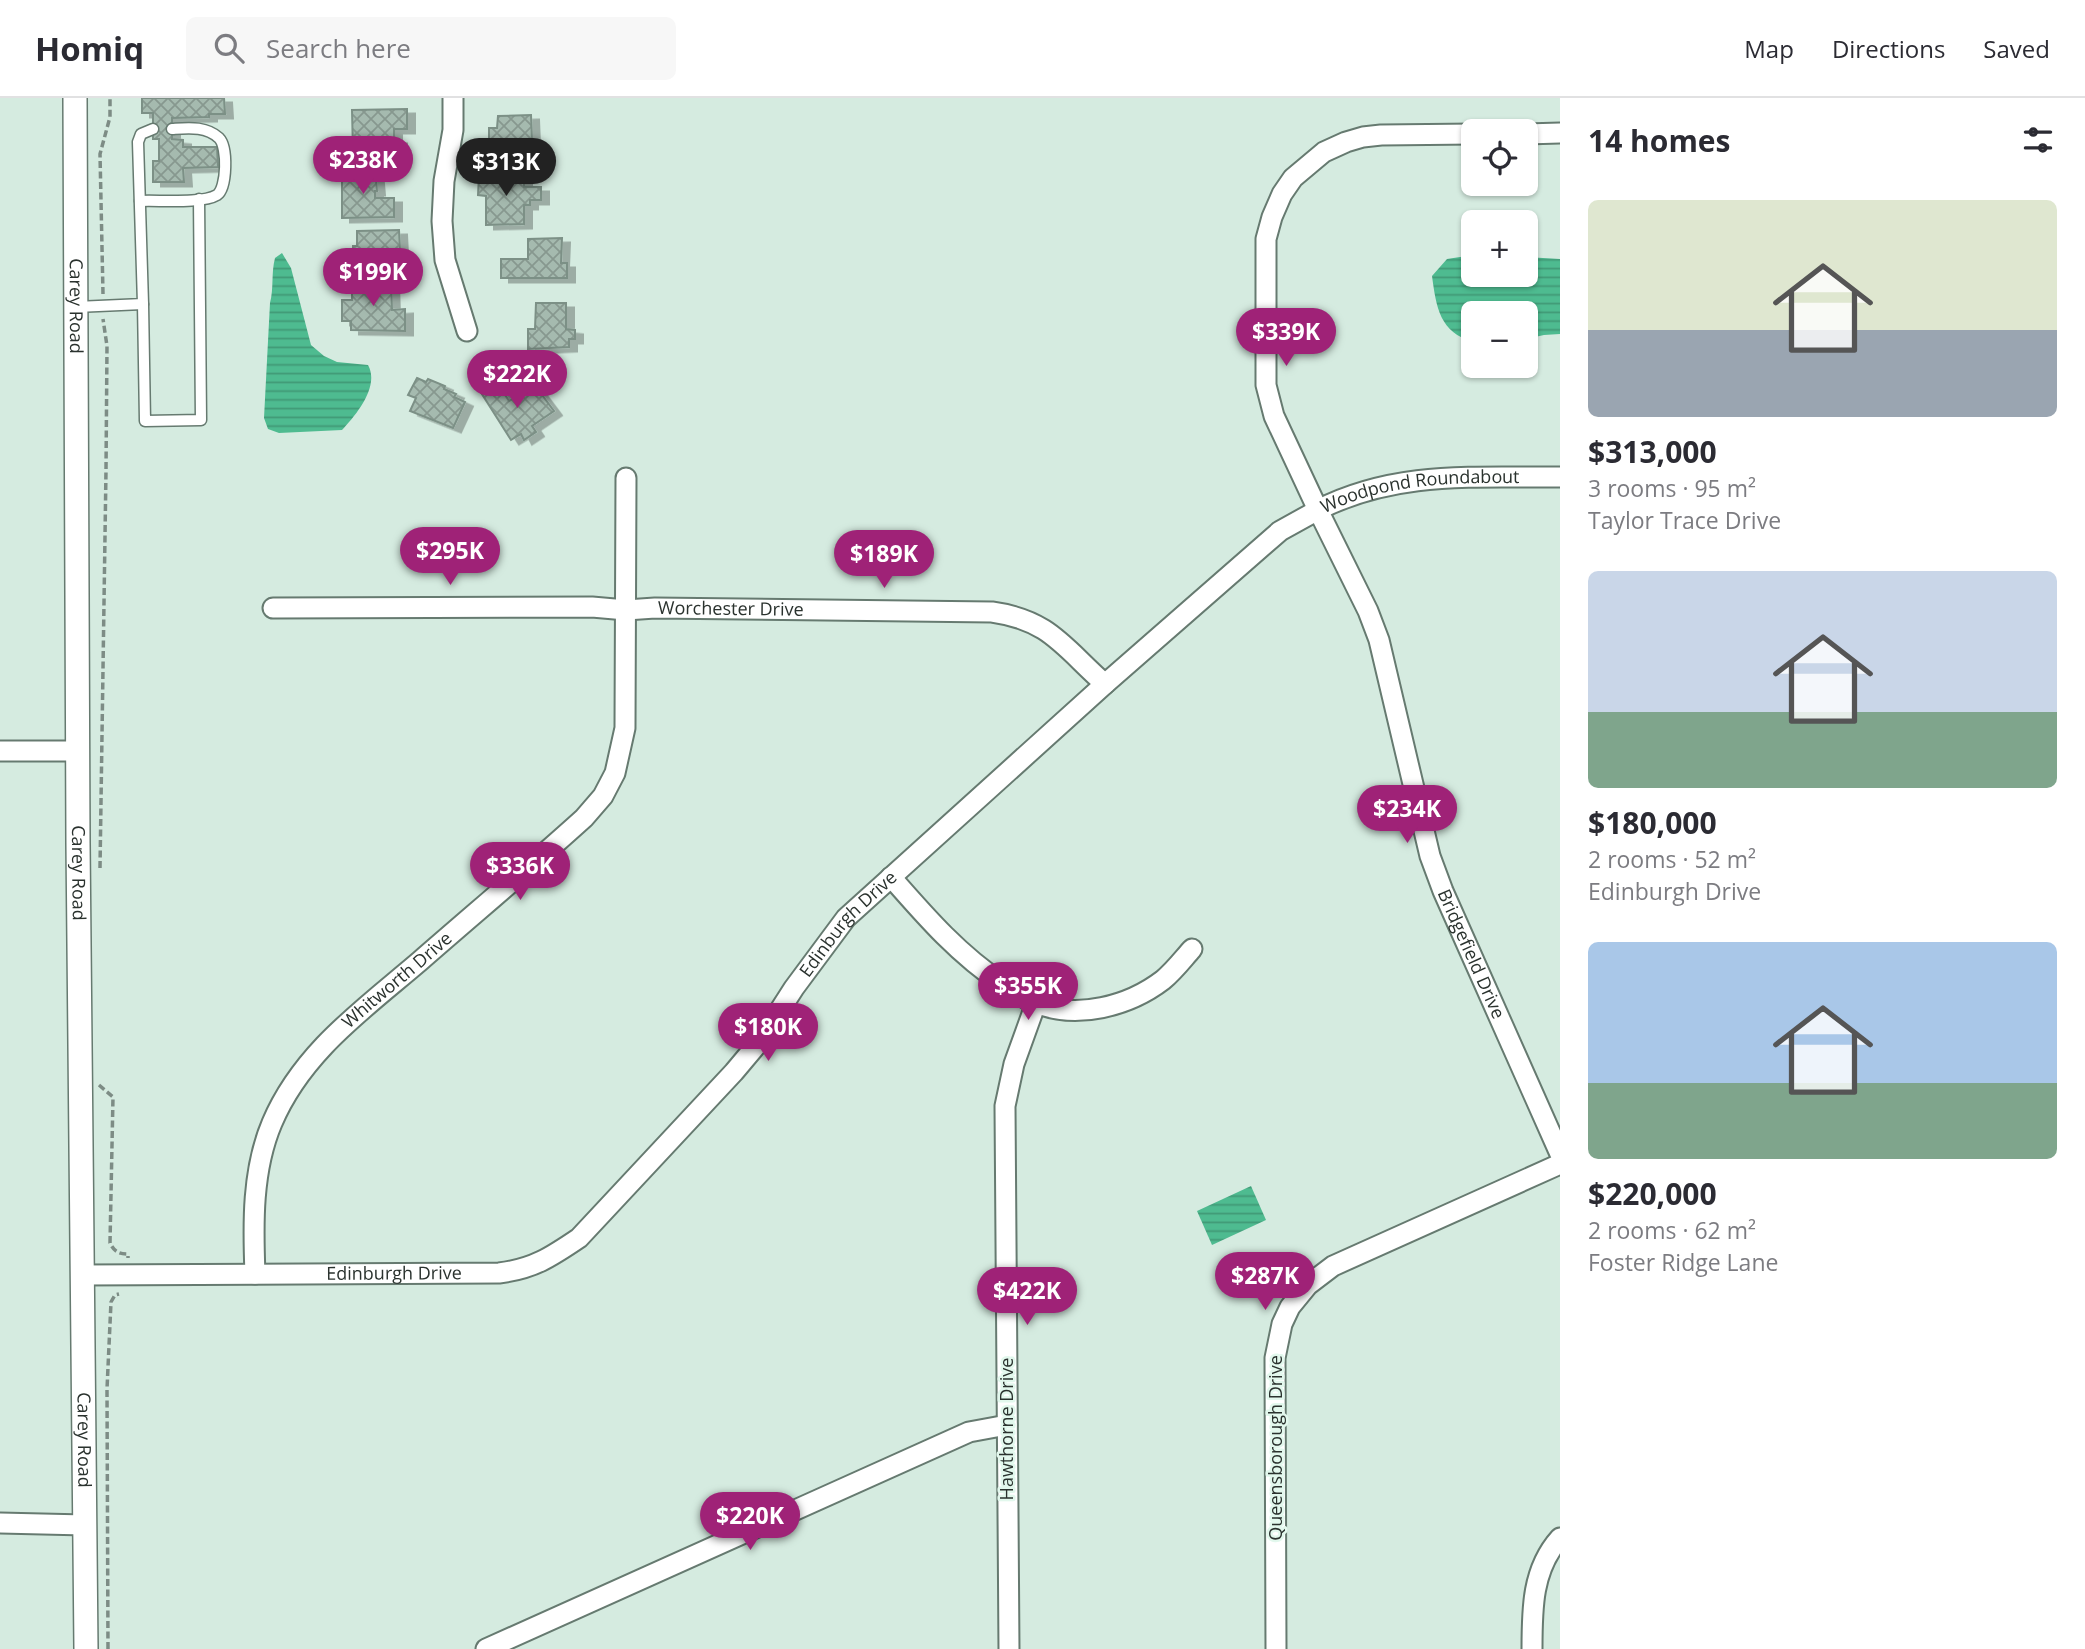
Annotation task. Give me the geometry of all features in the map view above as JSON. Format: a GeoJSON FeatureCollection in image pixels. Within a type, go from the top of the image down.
{"type":"FeatureCollection","features":[{"type":"Feature","properties":{"kind":"street","name":"Carey Road"},"geometry":{"type":"LineString","coordinates":[[75,98],[86,1649]]}},
{"type":"Feature","properties":{"kind":"street"},"geometry":{"type":"LineString","coordinates":[[453,98],[453,130],[444,181],[442,221],[445,260],[467,331]]}},
{"type":"Feature","properties":{"kind":"street","name":"Woodpond Roundabout"},"geometry":{"type":"LineString","coordinates":[[1461,134],[1381,135],[1346,142],[1324,152],[1293,178],[1282,194],[1266,239],[1266,385],[1274,416],[1318,510],[1367,489],[1429,478],[1560,477]]}},
{"type":"Feature","properties":{"kind":"street"},"geometry":{"type":"LineString","coordinates":[[1538,134],[1560,134]]}},
{"type":"Feature","properties":{"kind":"street","name":"Whitworth Drive"},"geometry":{"type":"LineString","coordinates":[[255,1274],[255,1203],[258,1174],[272,1124],[292,1083],[332,1036],[584,818],[603,796],[615,773],[625,728],[625,478]]}},
{"type":"Feature","properties":{"kind":"street","name":"Edinburgh Drive"},"geometry":{"type":"LineString","coordinates":[[82,1275],[499,1273],[539,1264],[556,1254],[579,1238],[734,1072],[760,1041],[794,988],[846,918],[1105,684],[1280,531],[1318,510]]}},
{"type":"Feature","properties":{"kind":"street","name":"Bridgefield Drive"},"geometry":{"type":"LineString","coordinates":[[1318,510],[1379,640],[1430,856],[1443,891],[1560,1154]]}},
{"type":"Feature","properties":{"kind":"street","name":"Worchester Drive"},"geometry":{"type":"LineString","coordinates":[[273,608],[592,607],[625,610],[654,608],[992,612],[1010,614],[1047,629],[1105,684]]}},
{"type":"Feature","properties":{"kind":"street"},"geometry":{"type":"LineString","coordinates":[[0,751],[78,751]]}},
{"type":"Feature","properties":{"kind":"street"},"geometry":{"type":"LineString","coordinates":[[891,877],[929,921],[976,966],[1036,1003],[1077,1010],[1123,1002],[1165,978],[1192,949]]}},
{"type":"Feature","properties":{"kind":"street","name":"Hawthorne Drive"},"geometry":{"type":"LineString","coordinates":[[1009,1649],[1005,1105],[1014,1064],[1036,1003]]}},
{"type":"Feature","properties":{"kind":"street","name":"Queensborough Drive"},"geometry":{"type":"LineString","coordinates":[[1276,1649],[1275,1358],[1282,1324],[1290,1307],[1308,1284],[1346,1259],[1560,1164]]}},
{"type":"Feature","properties":{"kind":"street"},"geometry":{"type":"LineString","coordinates":[[486,1649],[969,1432],[1007,1425]]}},
{"type":"Feature","properties":{"kind":"street"},"geometry":{"type":"LineString","coordinates":[[0,1523],[85,1525]]}},
{"type":"Feature","properties":{"kind":"street"},"geometry":{"type":"LineString","coordinates":[[1532,1649],[1532,1609],[1536,1584],[1544,1559],[1560,1538]]}},
{"type":"Feature","properties":{"kind":"lane"},"geometry":{"type":"LineString","coordinates":[[140,201],[199,199],[218,194],[224,187],[224,145],[219,138],[199,128],[172,129]]}},
{"type":"Feature","properties":{"kind":"lane"},"geometry":{"type":"LineString","coordinates":[[153,129],[141,134],[138,142],[145,421],[201,421],[199,199]]}},
{"type":"Feature","properties":{"kind":"lane"},"geometry":{"type":"LineString","coordinates":[[76,307],[143,304]]}},
{"type":"Feature","properties":{"kind":"path"},"geometry":{"type":"LineString","coordinates":[[100,872],[107,346],[103,307],[100,153],[110,117],[110,98]]}},
{"type":"Feature","properties":{"kind":"path"},"geometry":{"type":"LineString","coordinates":[[97,1083],[113,1097],[110,1243],[113,1250],[128,1254],[129,1275],[129,1290],[115,1295],[111,1302],[107,1389],[108,1649]]}},
{"type":"Feature","properties":{"kind":"shaded area"},"geometry":{"type":"Polygon","coordinates":[[[282,253],[291,268],[311,345],[337,362],[368,365],[371,373],[365,400],[342,430],[279,433],[268,429],[264,418],[273,269],[275,258],[282,253]]]}},
{"type":"Feature","properties":{"kind":"shaded area"},"geometry":{"type":"Polygon","coordinates":[[[1461,257],[1461,287],[1538,287],[1538,258],[1560,259],[1560,334],[1538,336],[1538,301],[1461,301],[1461,336],[1453,332],[1438,308],[1432,276],[1447,259],[1461,257]]]}},
{"type":"Feature","properties":{"kind":"shaded area"},"geometry":{"type":"Polygon","coordinates":[[[1251,1186],[1266,1220],[1212,1245],[1197,1211],[1251,1186]]]}},
{"type":"Feature","properties":{"kind":"building"},"geometry":{"type":"Polygon","coordinates":[[[142,98],[224,98],[225,114],[172,118],[172,139],[183,140],[183,147],[217,147],[218,167],[183,168],[184,182],[153,182],[153,161],[159,161],[159,139],[153,139],[153,113],[142,113],[142,98]]]}},
{"type":"Feature","properties":{"kind":"building"},"geometry":{"type":"Polygon","coordinates":[[[407,109],[407,129],[394,129],[394,139],[399,139],[399,152],[353,152],[352,110],[407,109]]]}},
{"type":"Feature","properties":{"kind":"building"},"geometry":{"type":"Polygon","coordinates":[[[531,115],[532,140],[528,140],[529,154],[486,155],[489,128],[497,128],[498,116],[531,115]]]}},
{"type":"Feature","properties":{"kind":"building"},"geometry":{"type":"Polygon","coordinates":[[[375,168],[375,198],[394,198],[394,217],[342,218],[342,169],[375,168]]]}},
{"type":"Feature","properties":{"kind":"building"},"geometry":{"type":"Polygon","coordinates":[[[479,175],[524,175],[524,187],[541,187],[541,200],[530,200],[530,205],[524,205],[524,224],[486,225],[486,196],[478,195],[479,175]]]}},
{"type":"Feature","properties":{"kind":"building"},"geometry":{"type":"Polygon","coordinates":[[[399,230],[397,268],[357,268],[356,260],[353,260],[353,246],[357,246],[357,231],[399,230]]]}},
{"type":"Feature","properties":{"kind":"building"},"geometry":{"type":"Polygon","coordinates":[[[562,238],[561,263],[567,263],[567,278],[501,278],[501,259],[528,259],[528,239],[562,238]]]}},
{"type":"Feature","properties":{"kind":"building"},"geometry":{"type":"Polygon","coordinates":[[[352,281],[391,281],[392,310],[405,309],[405,331],[351,330],[351,321],[342,321],[342,300],[352,300],[352,281]]]}},
{"type":"Feature","properties":{"kind":"building"},"geometry":{"type":"Polygon","coordinates":[[[536,303],[566,303],[566,329],[575,330],[575,339],[569,339],[569,347],[528,349],[528,329],[535,329],[536,303]]]}},
{"type":"Feature","properties":{"kind":"building"},"geometry":{"type":"Polygon","coordinates":[[[417,378],[445,386],[444,389],[456,394],[454,397],[465,402],[453,428],[410,411],[416,398],[408,395],[417,378]]]}},
{"type":"Feature","properties":{"kind":"building"},"geometry":{"type":"Polygon","coordinates":[[[496,381],[509,401],[536,387],[554,411],[532,426],[536,432],[524,440],[521,434],[511,440],[480,391],[496,381]]]}}]}
